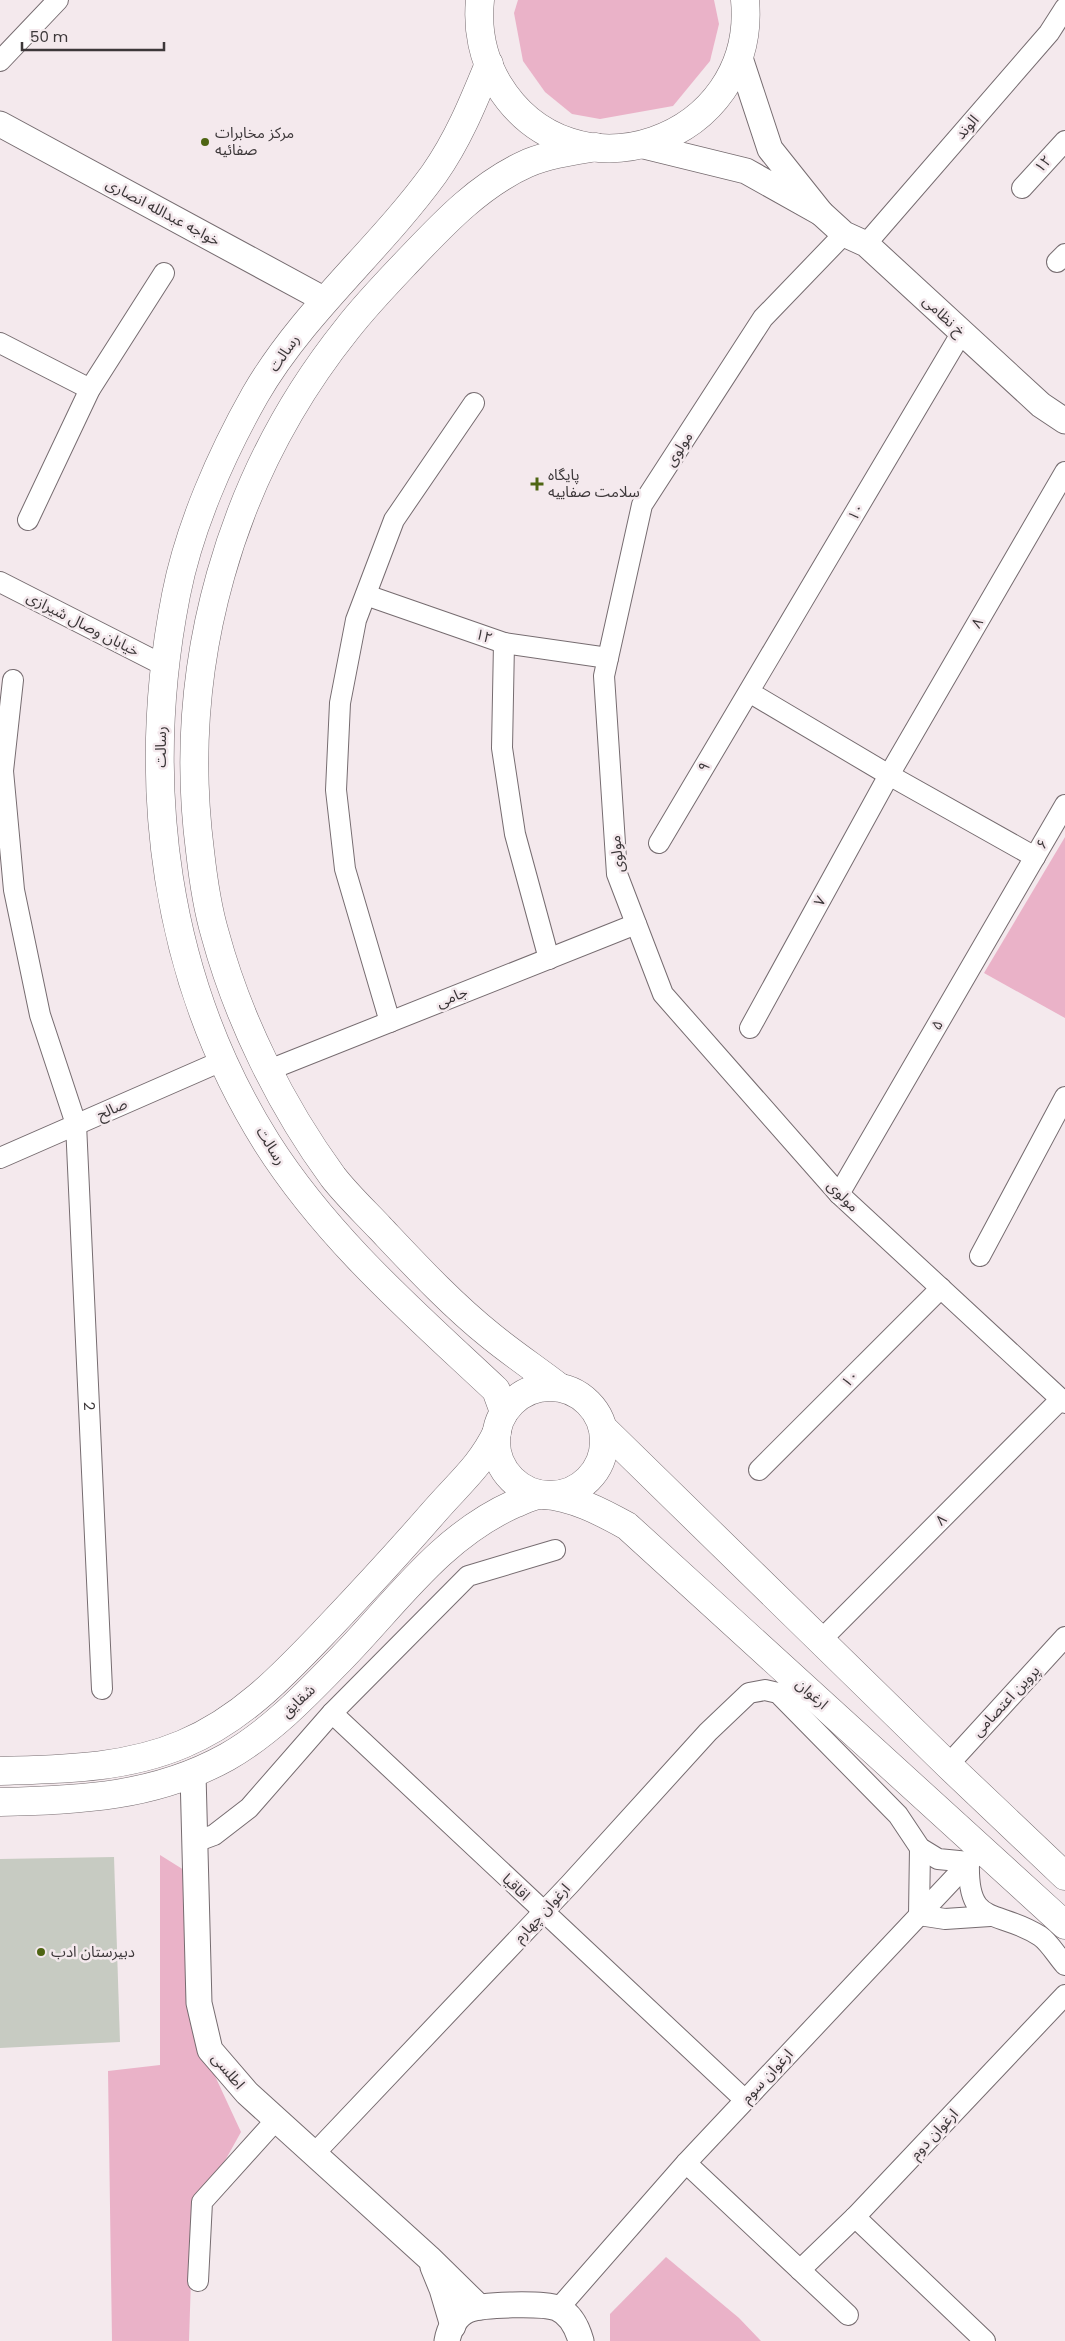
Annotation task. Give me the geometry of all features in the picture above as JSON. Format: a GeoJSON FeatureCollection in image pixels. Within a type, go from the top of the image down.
{"type":"FeatureCollection","features":[{"type":"Feature","properties":{"kind":"main road"},"geometry":{"type":"LineString","coordinates":[[480,0],[480,30],[488,64],[508,97],[532,121],[561,138],[596,148]]}},
{"type":"Feature","properties":{"kind":"main road"},"geometry":{"type":"LineString","coordinates":[[745,0],[745,27],[740,55],[722,90],[704,112],[671,135],[640,145],[560,153],[526,164],[472,198],[431,236],[360,312],[318,364],[291,406],[243,506],[223,562],[199,673],[194,737],[194,806],[203,874],[214,933],[238,1003],[269,1070],[292,1113],[334,1178],[407,1257],[488,1334],[559,1387],[581,1396],[594,1408],[603,1428],[820,1641],[1065,1876]]}},
{"type":"Feature","properties":{"kind":"main road","name":"رسالت"},"geometry":{"type":"LineString","coordinates":[[488,64],[464,125],[435,173],[288,345],[256,394],[213,482],[190,545],[177,592],[165,666],[159,737],[168,879],[186,959],[203,1014],[224,1060],[267,1142],[304,1195],[339,1238],[388,1290],[496,1390],[500,1422]]}},
{"type":"Feature","properties":{"kind":"main road"},"geometry":{"type":"LineString","coordinates":[[165,666],[199,673]]}},
{"type":"Feature","properties":{"kind":"main road"},"geometry":{"type":"LineString","coordinates":[[559,1387],[538,1388],[518,1397],[500,1422],[498,1454],[506,1473],[521,1487],[541,1494],[563,1493],[582,1484],[596,1470],[604,1450],[603,1428]]}},
{"type":"Feature","properties":{"kind":"main road","name":"شقایق"},"geometry":{"type":"LineString","coordinates":[[0,1771],[81,1768],[144,1758],[214,1730],[244,1710],[276,1682],[400,1553],[487,1453],[500,1422]]}},
{"type":"Feature","properties":{"kind":"main road","name":"شقایق"},"geometry":{"type":"LineString","coordinates":[[0,1802],[120,1795],[193,1774],[227,1756],[259,1736],[295,1705],[338,1663],[419,1572],[457,1539],[488,1516],[541,1494]]}},
{"type":"Feature","properties":{"kind":"main road","name":"ارغوان"},"geometry":{"type":"LineString","coordinates":[[541,1494],[593,1507],[627,1526],[976,1855],[1065,1925]]}},
{"type":"Feature","properties":{"kind":"street"},"geometry":{"type":"LineString","coordinates":[[0,61],[58,0]]}},
{"type":"Feature","properties":{"kind":"street","name":"الوند"},"geometry":{"type":"LineString","coordinates":[[855,239],[1049,33],[1065,8]]}},
{"type":"Feature","properties":{"kind":"street"},"geometry":{"type":"LineString","coordinates":[[740,55],[770,149],[821,213]]}},
{"type":"Feature","properties":{"kind":"street","name":"خواجه عبدالله انصاری"},"geometry":{"type":"LineString","coordinates":[[0,124],[326,300]]}},
{"type":"Feature","properties":{"kind":"street","name":"۱۲"},"geometry":{"type":"LineString","coordinates":[[1022,188],[1065,141]]}},
{"type":"Feature","properties":{"kind":"street"},"geometry":{"type":"LineString","coordinates":[[640,145],[746,171],[821,213]]}},
{"type":"Feature","properties":{"kind":"street","name":"خ نظامی"},"geometry":{"type":"LineString","coordinates":[[821,213],[855,239],[962,332],[1041,405],[1065,421]]}},
{"type":"Feature","properties":{"kind":"street","name":"مولوی"},"geometry":{"type":"LineString","coordinates":[[855,239],[764,318],[642,505],[604,676],[617,874],[663,994],[839,1194],[1063,1400]]}},
{"type":"Feature","properties":{"kind":"street"},"geometry":{"type":"LineString","coordinates":[[28,520],[90,388],[164,273]]}},
{"type":"Feature","properties":{"kind":"street","name":"۱۰"},"geometry":{"type":"LineString","coordinates":[[749,692],[962,332]]}},
{"type":"Feature","properties":{"kind":"street"},"geometry":{"type":"LineString","coordinates":[[0,343],[90,388]]}},
{"type":"Feature","properties":{"kind":"street"},"geometry":{"type":"LineString","coordinates":[[390,1022],[345,869],[336,790],[340,703],[356,620],[394,520],[474,403]]}},
{"type":"Feature","properties":{"kind":"street","name":"۸"},"geometry":{"type":"LineString","coordinates":[[889,775],[1065,472]]}},
{"type":"Feature","properties":{"kind":"street","name":"خیابان وصال شیرازی"},"geometry":{"type":"LineString","coordinates":[[0,582],[165,666]]}},
{"type":"Feature","properties":{"kind":"street","name":"۱۲"},"geometry":{"type":"LineString","coordinates":[[366,595],[504,643],[608,658]]}},
{"type":"Feature","properties":{"kind":"street"},"geometry":{"type":"LineString","coordinates":[[504,643],[502,748],[515,834],[549,959]]}},
{"type":"Feature","properties":{"kind":"street","name":"2"},"geometry":{"type":"LineString","coordinates":[[12,680],[3,770],[7,890],[40,1015],[76,1124],[102,1689]]}},
{"type":"Feature","properties":{"kind":"street"},"geometry":{"type":"LineString","coordinates":[[749,692],[889,775],[1035,857]]}},
{"type":"Feature","properties":{"kind":"street","name":"۹"},"geometry":{"type":"LineString","coordinates":[[659,843],[749,692]]}},
{"type":"Feature","properties":{"kind":"street","name":"۷"},"geometry":{"type":"LineString","coordinates":[[750,1028],[889,775]]}},
{"type":"Feature","properties":{"kind":"street","name":"۶"},"geometry":{"type":"LineString","coordinates":[[1035,857],[1065,806]]}},
{"type":"Feature","properties":{"kind":"street","name":"۵"},"geometry":{"type":"LineString","coordinates":[[839,1194],[1035,857]]}},
{"type":"Feature","properties":{"kind":"street","name":"جامی"},"geometry":{"type":"LineString","coordinates":[[269,1070],[636,924]]}},
{"type":"Feature","properties":{"kind":"street","name":"صالح"},"geometry":{"type":"LineString","coordinates":[[0,1158],[224,1060]]}},
{"type":"Feature","properties":{"kind":"street"},"geometry":{"type":"LineString","coordinates":[[980,1256],[1065,1097]]}},
{"type":"Feature","properties":{"kind":"street","name":"۱۰"},"geometry":{"type":"LineString","coordinates":[[759,1470],[941,1288]]}},
{"type":"Feature","properties":{"kind":"street","name":"۸"},"geometry":{"type":"LineString","coordinates":[[820,1641],[1063,1400]]}},
{"type":"Feature","properties":{"kind":"street"},"geometry":{"type":"LineString","coordinates":[[195,1842],[214,1835],[249,1808],[332,1713],[468,1576],[555,1550]]}},
{"type":"Feature","properties":{"kind":"street","name":"پروین اعتصامی"},"geometry":{"type":"LineString","coordinates":[[948,1765],[1065,1638]]}},
{"type":"Feature","properties":{"kind":"street","name":"ارغوان چهارم"},"geometry":{"type":"LineString","coordinates":[[314,2154],[544,1912],[708,1732],[750,1693],[765,1690],[778,1693],[898,1815],[920,1848]]}},
{"type":"Feature","properties":{"kind":"street","name":"اقاقیا"},"geometry":{"type":"LineString","coordinates":[[332,1713],[745,2100]]}},
{"type":"Feature","properties":{"kind":"street","name":"اطلسی"},"geometry":{"type":"LineString","coordinates":[[193,1774],[199,2003],[210,2050],[247,2094],[429,2258],[479,2307]]}},
{"type":"Feature","properties":{"kind":"street"},"geometry":{"type":"LineString","coordinates":[[920,1848],[938,1859],[976,1855],[968,1887],[974,1903],[990,1916]]}},
{"type":"Feature","properties":{"kind":"street"},"geometry":{"type":"LineString","coordinates":[[920,1848],[919,1915],[945,1919],[990,1916],[1014,1923],[1041,1936],[1065,1965]]}},
{"type":"Feature","properties":{"kind":"street","name":"ارغوان سوم"},"geometry":{"type":"LineString","coordinates":[[558,2309],[686,2163],[976,1855]]}},
{"type":"Feature","properties":{"kind":"street","name":"ارغوان دوم"},"geometry":{"type":"LineString","coordinates":[[800,2270],[855,2216],[1065,1995]]}},
{"type":"Feature","properties":{"kind":"street"},"geometry":{"type":"LineString","coordinates":[[198,2281],[202,2202],[276,2120]]}},
{"type":"Feature","properties":{"kind":"street"},"geometry":{"type":"LineString","coordinates":[[686,2163],[848,2315]]}},
{"type":"Feature","properties":{"kind":"street"},"geometry":{"type":"LineString","coordinates":[[855,2216],[985,2341]]}},
{"type":"Feature","properties":{"kind":"street"},"geometry":{"type":"LineString","coordinates":[[429,2258],[442,2289],[450,2333]]}},
{"type":"Feature","properties":{"kind":"street"},"geometry":{"type":"LineString","coordinates":[[450,2333],[466,2310],[479,2307],[545,2305],[558,2309],[569,2317],[577,2328],[581,2341]]}},
{"type":"Feature","properties":{"kind":"shaded area"},"geometry":{"type":"Polygon","coordinates":[[[518,0],[714,0],[719,24],[710,61],[673,106],[600,119],[572,114],[545,92],[523,61],[514,13],[518,0]]]}},
{"type":"Feature","properties":{"kind":"shaded area"},"geometry":{"type":"Polygon","coordinates":[[[1065,837],[1065,1018],[984,973],[1065,837]]]}},
{"type":"Feature","properties":{"kind":"shaded area"},"geometry":{"type":"Polygon","coordinates":[[[160,1855],[192,1875],[202,2048],[241,2132],[193,2218],[189,2341],[112,2341],[108,2071],[160,2065],[160,1855]]]}},
{"type":"Feature","properties":{"kind":"shaded area"},"geometry":{"type":"Polygon","coordinates":[[[666,2257],[739,2318],[761,2341],[610,2341],[610,2314],[666,2257]]]}},
{"type":"Feature","properties":{"kind":"building"},"geometry":{"type":"Polygon","coordinates":[[[114,1857],[120,2042],[0,2048],[0,1859],[114,1857]]]}},
{"type":"Feature","properties":{"kind":"place","name":"مرکز مخابرات صفائیه"},"geometry":{"type":"Point","coordinates":[205,142]}},
{"type":"Feature","properties":{"kind":"place","name":"پایگاه سلامت صفاییه"},"geometry":{"type":"Point","coordinates":[537,484]}},
{"type":"Feature","properties":{"kind":"place","name":"دبیرستان ادب"},"geometry":{"type":"Point","coordinates":[41,1952]}}]}
